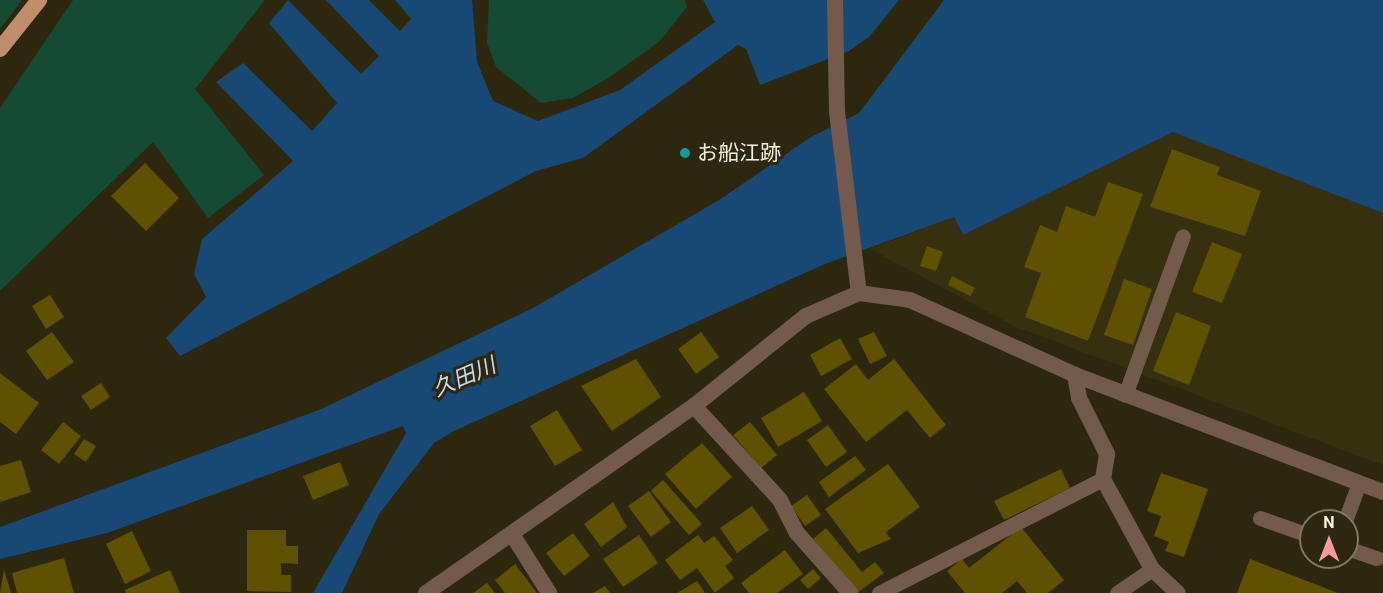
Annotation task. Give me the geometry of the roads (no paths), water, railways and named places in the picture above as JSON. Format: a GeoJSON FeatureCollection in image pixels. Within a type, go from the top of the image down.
{"type":"FeatureCollection","features":[{"type":"Feature","properties":{"kind":"main road"},"geometry":{"type":"LineString","coordinates":[[0,49],[39,0]]}},
{"type":"Feature","properties":{"kind":"street"},"geometry":{"type":"LineString","coordinates":[[835,0],[837,112],[859,293]]}},
{"type":"Feature","properties":{"kind":"street"},"geometry":{"type":"LineString","coordinates":[[426,593],[694,406],[806,316],[859,293],[910,300],[1075,375],[1383,492]]}},
{"type":"Feature","properties":{"kind":"street"},"geometry":{"type":"LineString","coordinates":[[1075,375],[1079,398],[1107,454],[1103,479],[1152,569],[1178,593]]}},
{"type":"Feature","properties":{"kind":"street"},"geometry":{"type":"LineString","coordinates":[[694,406],[780,500],[797,533],[850,593]]}},
{"type":"Feature","properties":{"kind":"street"},"geometry":{"type":"LineString","coordinates":[[512,534],[549,593]]}},
{"type":"Feature","properties":{"kind":"lane"},"geometry":{"type":"LineString","coordinates":[[1125,395],[1183,236]]}},
{"type":"Feature","properties":{"kind":"lane"},"geometry":{"type":"LineString","coordinates":[[879,593],[1103,479]]}},
{"type":"Feature","properties":{"kind":"lane"},"geometry":{"type":"LineString","coordinates":[[1349,509],[1359,483]]}},
{"type":"Feature","properties":{"kind":"lane"},"geometry":{"type":"LineString","coordinates":[[1260,518],[1299,532]]}},
{"type":"Feature","properties":{"kind":"lane"},"geometry":{"type":"LineString","coordinates":[[1359,552],[1376,558]]}},
{"type":"Feature","properties":{"kind":"lane"},"geometry":{"type":"LineString","coordinates":[[1116,593],[1152,569]]}},
{"type":"Feature","properties":{"kind":"water"},"geometry":{"type":"Polygon","coordinates":[[[288,0],[361,74],[379,56],[326,0],[369,0],[400,31],[411,19],[395,0],[472,0],[477,62],[493,101],[538,121],[620,90],[715,22],[703,0],[899,0],[870,36],[849,51],[760,85],[746,49],[738,45],[583,158],[536,171],[180,356],[166,338],[206,297],[194,274],[202,239],[293,161],[216,82],[243,63],[312,131],[337,103],[269,23],[288,0]]]}},
{"type":"Feature","properties":{"kind":"water","name":"久田川"},"geometry":{"type":"Polygon","coordinates":[[[944,0],[1383,0],[1383,213],[1173,132],[963,235],[954,217],[825,264],[454,431],[434,443],[379,514],[342,593],[313,593],[406,433],[403,426],[107,533],[0,559],[0,527],[319,410],[533,308],[719,200],[811,137],[859,113],[944,0]]]}},
{"type":"Feature","properties":{"kind":"place","name":"お船江跡"},"geometry":{"type":"Point","coordinates":[685,153]}}]}
